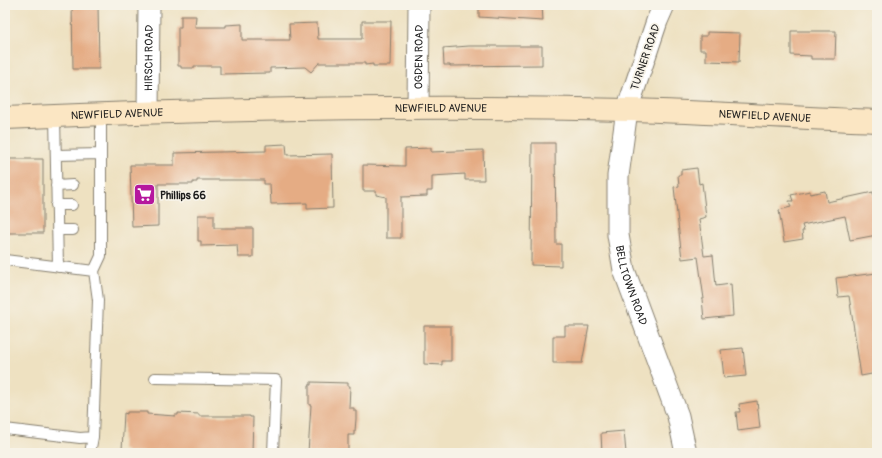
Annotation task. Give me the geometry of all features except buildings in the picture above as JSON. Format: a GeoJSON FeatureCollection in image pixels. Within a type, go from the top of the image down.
{"type":"FeatureCollection","features":[{"type":"Feature","properties":{"kind":"main road","name":"NEWFIELD AVENUE"},"geometry":{"type":"LineString","coordinates":[[5,118],[148,112],[418,108],[626,110],[877,121]]}},
{"type":"Feature","properties":{"kind":"street","name":"HIRSCH ROAD"},"geometry":{"type":"LineString","coordinates":[[148,112],[149,5]]}},
{"type":"Feature","properties":{"kind":"street","name":"OGDEN ROAD"},"geometry":{"type":"LineString","coordinates":[[418,108],[419,5]]}},
{"type":"Feature","properties":{"kind":"street","name":"TURNER ROAD"},"geometry":{"type":"LineString","coordinates":[[626,110],[664,5]]}},
{"type":"Feature","properties":{"kind":"street","name":"BELLTOWN ROAD"},"geometry":{"type":"LineString","coordinates":[[626,110],[618,176],[618,235],[620,252],[630,289],[678,416],[686,453]]}},
{"type":"Feature","properties":{"kind":"lane"},"geometry":{"type":"LineString","coordinates":[[90,453],[93,437],[98,300],[94,271],[101,256],[97,230],[97,185],[101,154],[101,114]]}},
{"type":"Feature","properties":{"kind":"lane"},"geometry":{"type":"LineString","coordinates":[[55,116],[56,230],[58,266]]}},
{"type":"Feature","properties":{"kind":"lane"},"geometry":{"type":"LineString","coordinates":[[56,155],[101,154]]}},
{"type":"Feature","properties":{"kind":"lane"},"geometry":{"type":"LineString","coordinates":[[56,186],[73,185]]}},
{"type":"Feature","properties":{"kind":"lane"},"geometry":{"type":"LineString","coordinates":[[56,205],[72,205]]}},
{"type":"Feature","properties":{"kind":"lane"},"geometry":{"type":"LineString","coordinates":[[56,230],[73,230]]}},
{"type":"Feature","properties":{"kind":"lane"},"geometry":{"type":"LineString","coordinates":[[5,260],[94,271]]}},
{"type":"Feature","properties":{"kind":"lane"},"geometry":{"type":"LineString","coordinates":[[155,378],[276,380],[273,453]]}},
{"type":"Feature","properties":{"kind":"lane"},"geometry":{"type":"LineString","coordinates":[[5,428],[80,438],[93,437]]}},
{"type":"Feature","properties":{"kind":"place","name":"Phillips 66"},"geometry":{"type":"Point","coordinates":[144,195]}}]}
